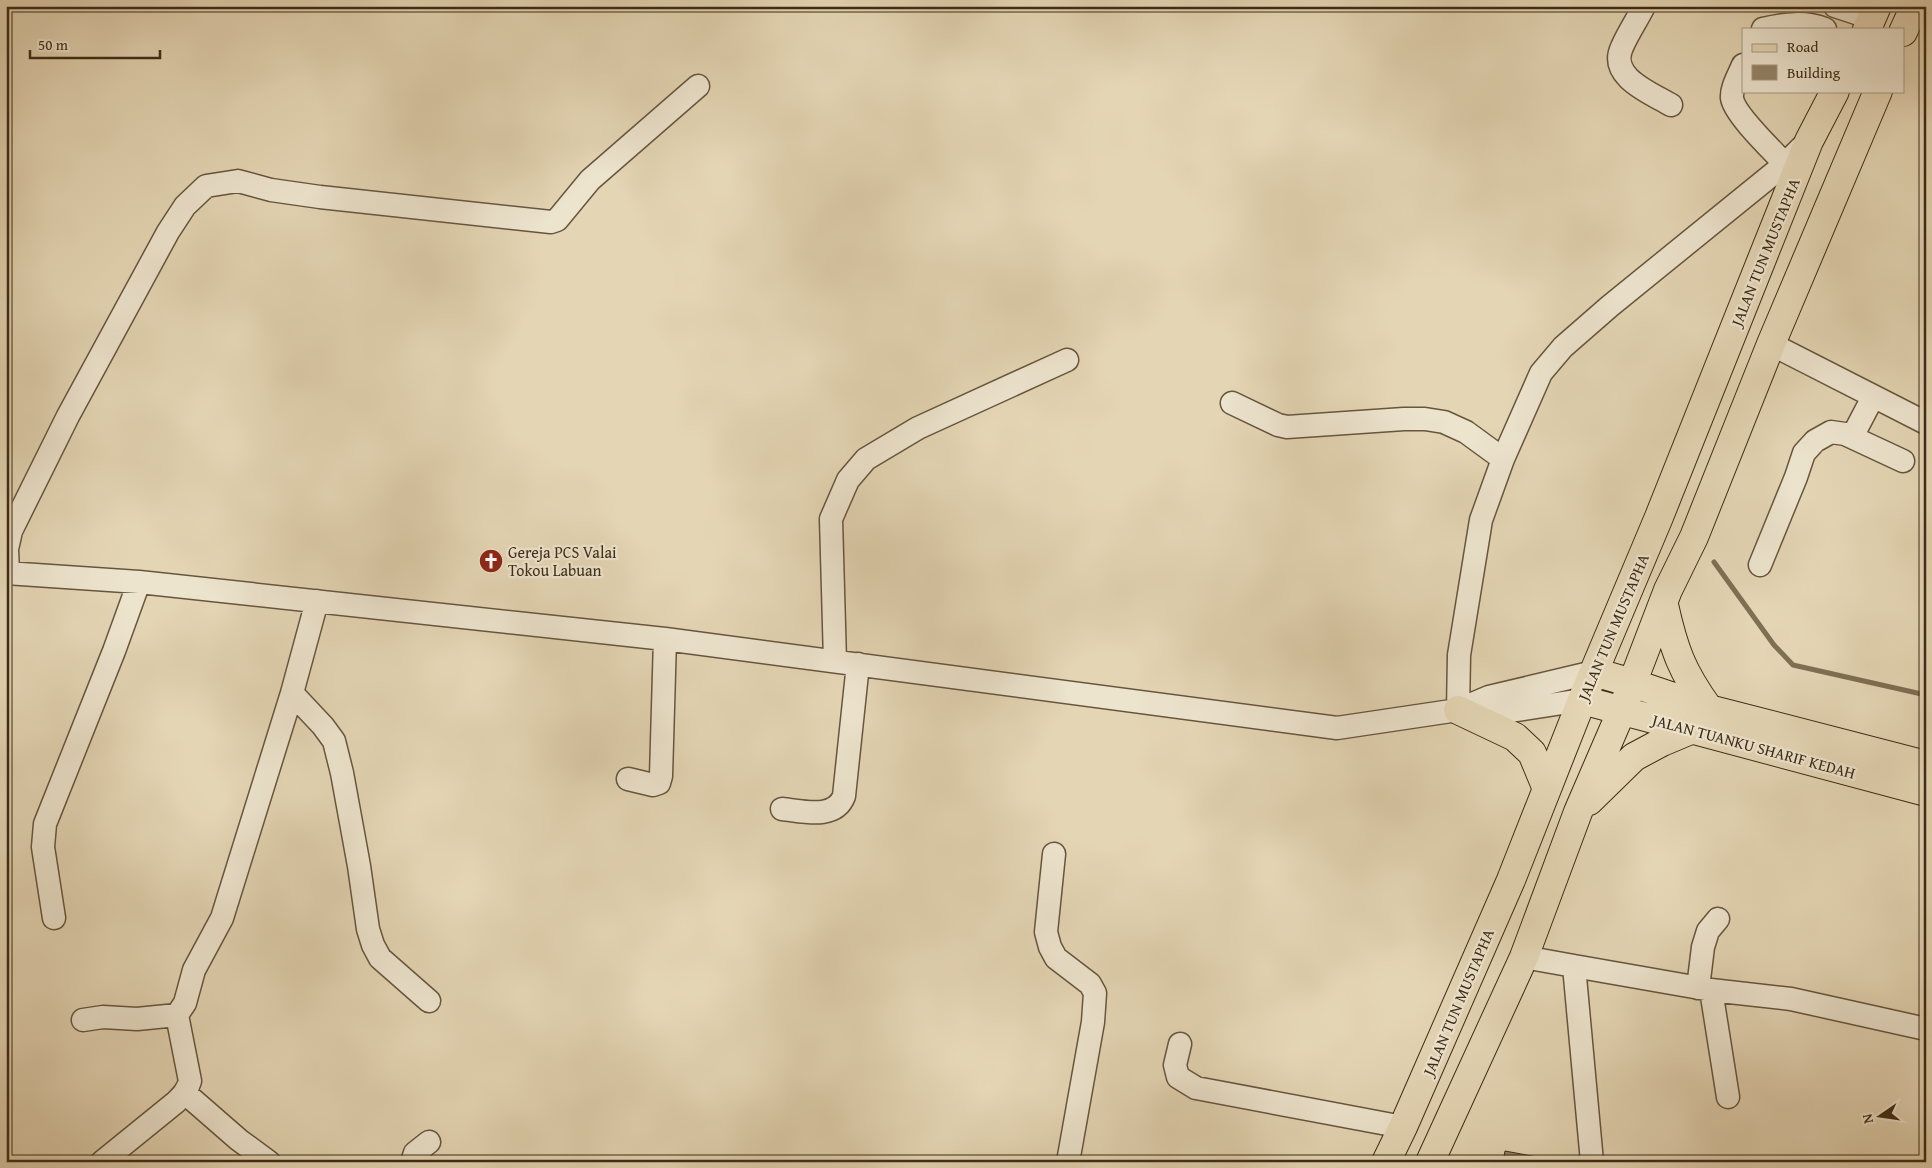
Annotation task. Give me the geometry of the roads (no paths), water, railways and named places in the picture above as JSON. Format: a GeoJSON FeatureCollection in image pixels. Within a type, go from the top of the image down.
{"type":"FeatureCollection","features":[{"type":"Feature","properties":{"kind":"main road","name":"JALAN TUN MUSTAPHA"},"geometry":{"type":"LineString","coordinates":[[1386,1162],[1511,880],[1546,788],[1640,565],[1809,141],[1834,92]]}},
{"type":"Feature","properties":{"kind":"main road"},"geometry":{"type":"LineString","coordinates":[[1430,1162],[1524,957],[1578,812],[1622,710],[1666,598],[1694,536],[1771,344],[1878,92]]}},
{"type":"Feature","properties":{"kind":"main road"},"geometry":{"type":"LineString","coordinates":[[1578,812],[1634,757],[1701,719],[1693,687],[1682,668],[1672,642],[1666,598]]}},
{"type":"Feature","properties":{"kind":"main road","name":"JALAN TUANKU SHARIF KEDAH"},"geometry":{"type":"LineString","coordinates":[[1594,672],[1632,683],[1701,719],[1926,792]]}},
{"type":"Feature","properties":{"kind":"main road","name":"JALAN TUANKU SHARIF KEDAH"},"geometry":{"type":"LineString","coordinates":[[1582,700],[1622,710],[1701,719],[1926,765]]}},
{"type":"Feature","properties":{"kind":"main road"},"geometry":{"type":"LineString","coordinates":[[1458,710],[1516,737],[1532,753],[1546,788]]}},
{"type":"Feature","properties":{"kind":"street"},"geometry":{"type":"LineString","coordinates":[[1644,6],[1621,48],[1619,59],[1622,71],[1631,81],[1671,105]]}},
{"type":"Feature","properties":{"kind":"street"},"geometry":{"type":"LineString","coordinates":[[1835,6],[1872,18]]}},
{"type":"Feature","properties":{"kind":"street"},"geometry":{"type":"LineString","coordinates":[[1770,28],[1802,23],[1813,24],[1823,28]]}},
{"type":"Feature","properties":{"kind":"street"},"geometry":{"type":"LineString","coordinates":[[1742,67],[1732,91],[1733,101],[1759,137],[1785,164]]}},
{"type":"Feature","properties":{"kind":"street"},"geometry":{"type":"LineString","coordinates":[[698,86],[590,180],[557,220],[551,222],[320,197],[271,190],[238,181],[206,186],[185,206],[168,232],[41,468],[11,531],[7,549],[7,573],[139,582],[665,639],[1337,728],[1458,710],[1489,697],[1594,672]]}},
{"type":"Feature","properties":{"kind":"street"},"geometry":{"type":"LineString","coordinates":[[1458,710],[1459,655],[1481,520],[1503,459],[1541,373],[1563,347],[1610,306],[1785,164],[1809,141]]}},
{"type":"Feature","properties":{"kind":"street"},"geometry":{"type":"LineString","coordinates":[[1771,344],[1926,423]]}},
{"type":"Feature","properties":{"kind":"street"},"geometry":{"type":"LineString","coordinates":[[834,661],[831,520],[848,480],[866,460],[918,428],[1067,360]]}},
{"type":"Feature","properties":{"kind":"street"},"geometry":{"type":"LineString","coordinates":[[1852,437],[1874,397]]}},
{"type":"Feature","properties":{"kind":"street"},"geometry":{"type":"LineString","coordinates":[[1232,403],[1278,425],[1287,427],[1404,418],[1444,422],[1466,432],[1503,459]]}},
{"type":"Feature","properties":{"kind":"street"},"geometry":{"type":"LineString","coordinates":[[1760,565],[1804,453],[1815,441],[1831,432],[1845,434],[1903,462]]}},
{"type":"Feature","properties":{"kind":"street"},"geometry":{"type":"LineString","coordinates":[[54,918],[43,847],[45,824],[114,651],[139,582]]}},
{"type":"Feature","properties":{"kind":"street"},"geometry":{"type":"LineString","coordinates":[[102,1162],[185,1093],[190,1081],[177,1015],[185,1003],[194,970],[222,918],[292,693],[318,601]]}},
{"type":"Feature","properties":{"kind":"street"},"geometry":{"type":"LineString","coordinates":[[628,779],[654,785],[659,783],[662,776],[665,639]]}},
{"type":"Feature","properties":{"kind":"street"},"geometry":{"type":"LineString","coordinates":[[782,809],[826,812],[835,809],[842,803],[858,664]]}},
{"type":"Feature","properties":{"kind":"street"},"geometry":{"type":"LineString","coordinates":[[292,693],[323,726],[334,741],[360,866],[368,929],[373,945],[380,958],[429,1001]]}},
{"type":"Feature","properties":{"kind":"street"},"geometry":{"type":"LineString","coordinates":[[1458,710],[1491,714],[1582,700]]}},
{"type":"Feature","properties":{"kind":"street"},"geometry":{"type":"LineString","coordinates":[[1054,854],[1046,932],[1050,946],[1056,958],[1090,984],[1095,993],[1093,1022],[1068,1162]]}},
{"type":"Feature","properties":{"kind":"street"},"geometry":{"type":"LineString","coordinates":[[1718,919],[1708,932],[1703,946],[1705,989],[1728,1097]]}},
{"type":"Feature","properties":{"kind":"street"},"geometry":{"type":"LineString","coordinates":[[1524,957],[1705,989],[1791,999],[1926,1029]]}},
{"type":"Feature","properties":{"kind":"street"},"geometry":{"type":"LineString","coordinates":[[1574,966],[1592,1162]]}},
{"type":"Feature","properties":{"kind":"street"},"geometry":{"type":"LineString","coordinates":[[82,1020],[103,1017],[137,1019],[177,1015]]}},
{"type":"Feature","properties":{"kind":"street"},"geometry":{"type":"LineString","coordinates":[[1180,1044],[1175,1065],[1178,1077],[1196,1088],[1403,1127]]}},
{"type":"Feature","properties":{"kind":"street"},"geometry":{"type":"LineString","coordinates":[[185,1093],[239,1140],[269,1162]]}},
{"type":"Feature","properties":{"kind":"street"},"geometry":{"type":"LineString","coordinates":[[412,1162],[415,1153],[429,1142]]}},
{"type":"Feature","properties":{"kind":"waterway"},"geometry":{"type":"LineString","coordinates":[[1714,562],[1774,645],[1793,665],[1926,695]]}},
{"type":"Feature","properties":{"kind":"place","name":"Gereja PCS Valai Tokou Labuan"},"geometry":{"type":"Point","coordinates":[491,561]}}]}
